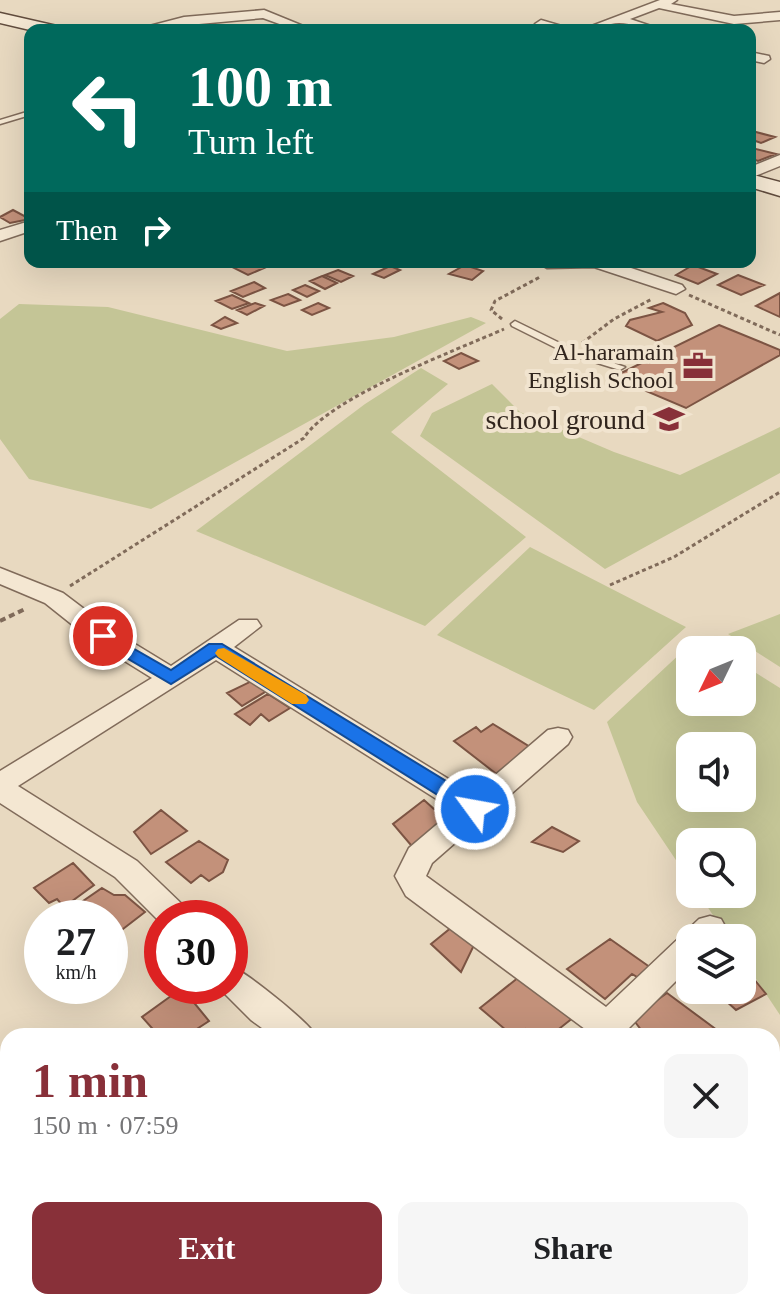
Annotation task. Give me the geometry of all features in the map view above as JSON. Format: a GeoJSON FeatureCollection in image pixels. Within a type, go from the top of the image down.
{"type":"FeatureCollection","features":[{"type":"Feature","properties":{"kind":"main road"},"geometry":{"type":"LineString","coordinates":[[0,18],[26,24]]}},
{"type":"Feature","properties":{"kind":"main road"},"geometry":{"type":"LineString","coordinates":[[756,182],[780,189]]}},
{"type":"Feature","properties":{"kind":"street"},"geometry":{"type":"LineString","coordinates":[[607,24],[665,2],[734,20],[780,16]]}},
{"type":"Feature","properties":{"kind":"street"},"geometry":{"type":"LineString","coordinates":[[169,24],[264,14],[291,24]]}},
{"type":"Feature","properties":{"kind":"street"},"geometry":{"type":"LineString","coordinates":[[620,20],[635,24]]}},
{"type":"Feature","properties":{"kind":"street"},"geometry":{"type":"LineString","coordinates":[[756,170],[780,160]]}},
{"type":"Feature","properties":{"kind":"street"},"geometry":{"type":"LineString","coordinates":[[0,236],[24,228]]}},
{"type":"Feature","properties":{"kind":"street"},"geometry":{"type":"LineString","coordinates":[[613,268],[676,289]]}},
{"type":"Feature","properties":{"kind":"street"},"geometry":{"type":"LineString","coordinates":[[0,575],[51,597],[103,636],[171,678]]}},
{"type":"Feature","properties":{"kind":"street"},"geometry":{"type":"LineString","coordinates":[[158,900],[126,869],[0,786],[248,626]]}},
{"type":"Feature","properties":{"kind":"street"},"geometry":{"type":"LineString","coordinates":[[216,648],[475,809]]}},
{"type":"Feature","properties":{"kind":"street"},"geometry":{"type":"LineString","coordinates":[[558,737],[420,856],[410,876],[417,888],[598,1028]]}},
{"type":"Feature","properties":{"kind":"street"},"geometry":{"type":"LineString","coordinates":[[607,1028],[676,961]]}},
{"type":"Feature","properties":{"kind":"street"},"geometry":{"type":"LineString","coordinates":[[248,996],[288,1028]]}},
{"type":"Feature","properties":{"kind":"lane"},"geometry":{"type":"LineString","coordinates":[[0,122],[24,115]]}},
{"type":"Feature","properties":{"kind":"lane"},"geometry":{"type":"LineString","coordinates":[[515,324],[571,352],[620,367]]}},
{"type":"Feature","properties":{"kind":"path"},"geometry":{"type":"LineString","coordinates":[[515,324],[496,317],[491,310],[495,301],[540,277],[544,268]]}},
{"type":"Feature","properties":{"kind":"path"},"geometry":{"type":"LineString","coordinates":[[571,352],[614,319],[676,289],[780,335]]}},
{"type":"Feature","properties":{"kind":"path"},"geometry":{"type":"LineString","coordinates":[[0,621],[51,597],[304,438],[312,425],[351,399],[515,324]]}},
{"type":"Feature","properties":{"kind":"path"},"geometry":{"type":"LineString","coordinates":[[610,585],[674,557],[780,492]]}},
{"type":"Feature","properties":{"kind":"green space"},"geometry":{"type":"Polygon","coordinates":[[[19,304],[108,307],[287,351],[394,337],[471,317],[486,323],[151,509],[29,479],[0,439],[0,319],[19,304]]]}},
{"type":"Feature","properties":{"kind":"green space"},"geometry":{"type":"Polygon","coordinates":[[[421,368],[448,384],[391,432],[526,537],[425,626],[196,531],[365,404],[421,368]]]}},
{"type":"Feature","properties":{"kind":"green space"},"geometry":{"type":"Polygon","coordinates":[[[492,384],[520,412],[614,452],[680,475],[780,427],[780,473],[605,569],[420,436],[432,413],[492,384]]]}},
{"type":"Feature","properties":{"kind":"green space"},"geometry":{"type":"Polygon","coordinates":[[[530,547],[686,627],[594,710],[437,635],[530,547]]]}},
{"type":"Feature","properties":{"kind":"green space"},"geometry":{"type":"Polygon","coordinates":[[[780,614],[780,667],[756,652],[756,636],[728,634],[780,614]]]}},
{"type":"Feature","properties":{"kind":"green space"},"geometry":{"type":"Polygon","coordinates":[[[676,658],[676,716],[756,716],[756,673],[780,688],[780,1015],[756,979],[756,924],[719,924],[708,908],[756,908],[756,828],[676,828],[676,860],[637,802],[607,722],[676,658]]]}},
{"type":"Feature","properties":{"kind":"building"},"geometry":{"type":"Polygon","coordinates":[[[756,132],[775,137],[761,143],[756,141],[756,132]]]}},
{"type":"Feature","properties":{"kind":"building"},"geometry":{"type":"Polygon","coordinates":[[[756,149],[776,154],[758,161],[756,149]]]}},
{"type":"Feature","properties":{"kind":"building"},"geometry":{"type":"Polygon","coordinates":[[[13,210],[24,216],[24,220],[10,223],[0,217],[13,210]]]}},
{"type":"Feature","properties":{"kind":"building"},"geometry":{"type":"Polygon","coordinates":[[[234,268],[264,268],[248,275],[234,268]]]}},
{"type":"Feature","properties":{"kind":"building"},"geometry":{"type":"Polygon","coordinates":[[[386,268],[400,270],[384,278],[373,274],[386,268]]]}},
{"type":"Feature","properties":{"kind":"building"},"geometry":{"type":"Polygon","coordinates":[[[460,268],[483,271],[472,280],[449,274],[460,268]]]}},
{"type":"Feature","properties":{"kind":"building"},"geometry":{"type":"Polygon","coordinates":[[[688,268],[701,268],[717,274],[698,284],[676,275],[688,268]]]}},
{"type":"Feature","properties":{"kind":"building"},"geometry":{"type":"Polygon","coordinates":[[[338,270],[353,276],[341,282],[325,275],[338,270]]]}},
{"type":"Feature","properties":{"kind":"building"},"geometry":{"type":"Polygon","coordinates":[[[738,275],[764,285],[741,295],[718,285],[738,275]]]}},
{"type":"Feature","properties":{"kind":"building"},"geometry":{"type":"Polygon","coordinates":[[[322,276],[337,283],[325,289],[310,281],[322,276]]]}},
{"type":"Feature","properties":{"kind":"building"},"geometry":{"type":"Polygon","coordinates":[[[254,282],[265,288],[243,297],[231,291],[254,282]]]}},
{"type":"Feature","properties":{"kind":"building"},"geometry":{"type":"Polygon","coordinates":[[[305,285],[319,291],[307,297],[293,290],[305,285]]]}},
{"type":"Feature","properties":{"kind":"building"},"geometry":{"type":"Polygon","coordinates":[[[780,293],[780,317],[756,306],[780,293]]]}},
{"type":"Feature","properties":{"kind":"building"},"geometry":{"type":"Polygon","coordinates":[[[288,294],[300,300],[284,306],[271,300],[288,294]]]}},
{"type":"Feature","properties":{"kind":"building"},"geometry":{"type":"Polygon","coordinates":[[[232,295],[249,303],[232,309],[216,301],[232,295]]]}},
{"type":"Feature","properties":{"kind":"building"},"geometry":{"type":"Polygon","coordinates":[[[255,303],[264,306],[247,315],[237,310],[255,303]]]}},
{"type":"Feature","properties":{"kind":"building"},"geometry":{"type":"Polygon","coordinates":[[[318,303],[329,308],[312,315],[302,310],[318,303]]]}},
{"type":"Feature","properties":{"kind":"building"},"geometry":{"type":"Polygon","coordinates":[[[663,303],[685,313],[692,325],[657,341],[626,326],[630,320],[662,312],[649,308],[663,303]]]}},
{"type":"Feature","properties":{"kind":"building"},"geometry":{"type":"Polygon","coordinates":[[[225,317],[237,323],[221,329],[212,325],[225,317]]]}},
{"type":"Feature","properties":{"kind":"building","name":"Al-haramain English School"},"geometry":{"type":"Polygon","coordinates":[[[719,325],[780,350],[780,355],[686,408],[613,377],[719,325]]]}},
{"type":"Feature","properties":{"kind":"building"},"geometry":{"type":"Polygon","coordinates":[[[461,353],[478,361],[459,369],[444,361],[461,353]]]}},
{"type":"Feature","properties":{"kind":"building"},"geometry":{"type":"Polygon","coordinates":[[[256,679],[270,689],[242,706],[227,693],[256,679]]]}},
{"type":"Feature","properties":{"kind":"building"},"geometry":{"type":"Polygon","coordinates":[[[268,694],[290,708],[269,721],[261,714],[250,725],[235,714],[268,694]]]}},
{"type":"Feature","properties":{"kind":"building"},"geometry":{"type":"Polygon","coordinates":[[[493,724],[535,750],[499,776],[454,741],[476,727],[481,732],[493,724]]]}},
{"type":"Feature","properties":{"kind":"building"},"geometry":{"type":"Polygon","coordinates":[[[424,800],[457,830],[422,858],[393,824],[424,800]]]}},
{"type":"Feature","properties":{"kind":"building"},"geometry":{"type":"Polygon","coordinates":[[[161,810],[187,831],[151,854],[134,832],[161,810]]]}},
{"type":"Feature","properties":{"kind":"building"},"geometry":{"type":"Polygon","coordinates":[[[552,827],[579,841],[563,852],[532,842],[552,827]]]}},
{"type":"Feature","properties":{"kind":"building"},"geometry":{"type":"Polygon","coordinates":[[[199,841],[228,860],[223,872],[209,881],[201,875],[191,883],[166,862],[199,841]]]}},
{"type":"Feature","properties":{"kind":"building"},"geometry":{"type":"Polygon","coordinates":[[[73,863],[94,885],[74,900],[46,900],[34,888],[73,863]]]}},
{"type":"Feature","properties":{"kind":"building"},"geometry":{"type":"Polygon","coordinates":[[[102,888],[114,895],[125,895],[144,913],[128,925],[128,900],[85,900],[102,888]]]}},
{"type":"Feature","properties":{"kind":"building"},"geometry":{"type":"Polygon","coordinates":[[[452,927],[476,941],[461,972],[431,944],[452,927]]]}},
{"type":"Feature","properties":{"kind":"building"},"geometry":{"type":"Polygon","coordinates":[[[610,939],[654,970],[642,980],[632,974],[605,999],[567,969],[610,939]]]}},
{"type":"Feature","properties":{"kind":"building"},"geometry":{"type":"Polygon","coordinates":[[[524,973],[574,1017],[560,1028],[504,1028],[480,1008],[524,973]]]}},
{"type":"Feature","properties":{"kind":"building"},"geometry":{"type":"Polygon","coordinates":[[[756,982],[766,994],[756,999],[756,982]]]}},
{"type":"Feature","properties":{"kind":"building"},"geometry":{"type":"Polygon","coordinates":[[[667,993],[676,1000],[676,1004],[682,1004],[714,1028],[640,1028],[632,1018],[667,993]]]}},
{"type":"Feature","properties":{"kind":"building"},"geometry":{"type":"Polygon","coordinates":[[[160,1004],[195,1004],[209,1021],[198,1028],[152,1028],[142,1017],[160,1004]]]}},
{"type":"Feature","properties":{"kind":"building"},"geometry":{"type":"Polygon","coordinates":[[[729,1004],[747,1004],[736,1010],[729,1004]]]}},
{"type":"Feature","properties":{"kind":"slow traffic"},"geometry":{"type":"LineString","coordinates":[[224,653],[299,700]]}},
{"type":"Feature","properties":{"kind":"place","name":"Al-haramain English School"},"geometry":{"type":"Point","coordinates":[698,366]}},
{"type":"Feature","properties":{"kind":"place","name":"school ground"},"geometry":{"type":"Point","coordinates":[669,419]}},
{"type":"Feature","properties":{"kind":"route"},"geometry":{"type":"LineString","coordinates":[[103,636],[171,678],[216,648],[475,809]]}}]}
